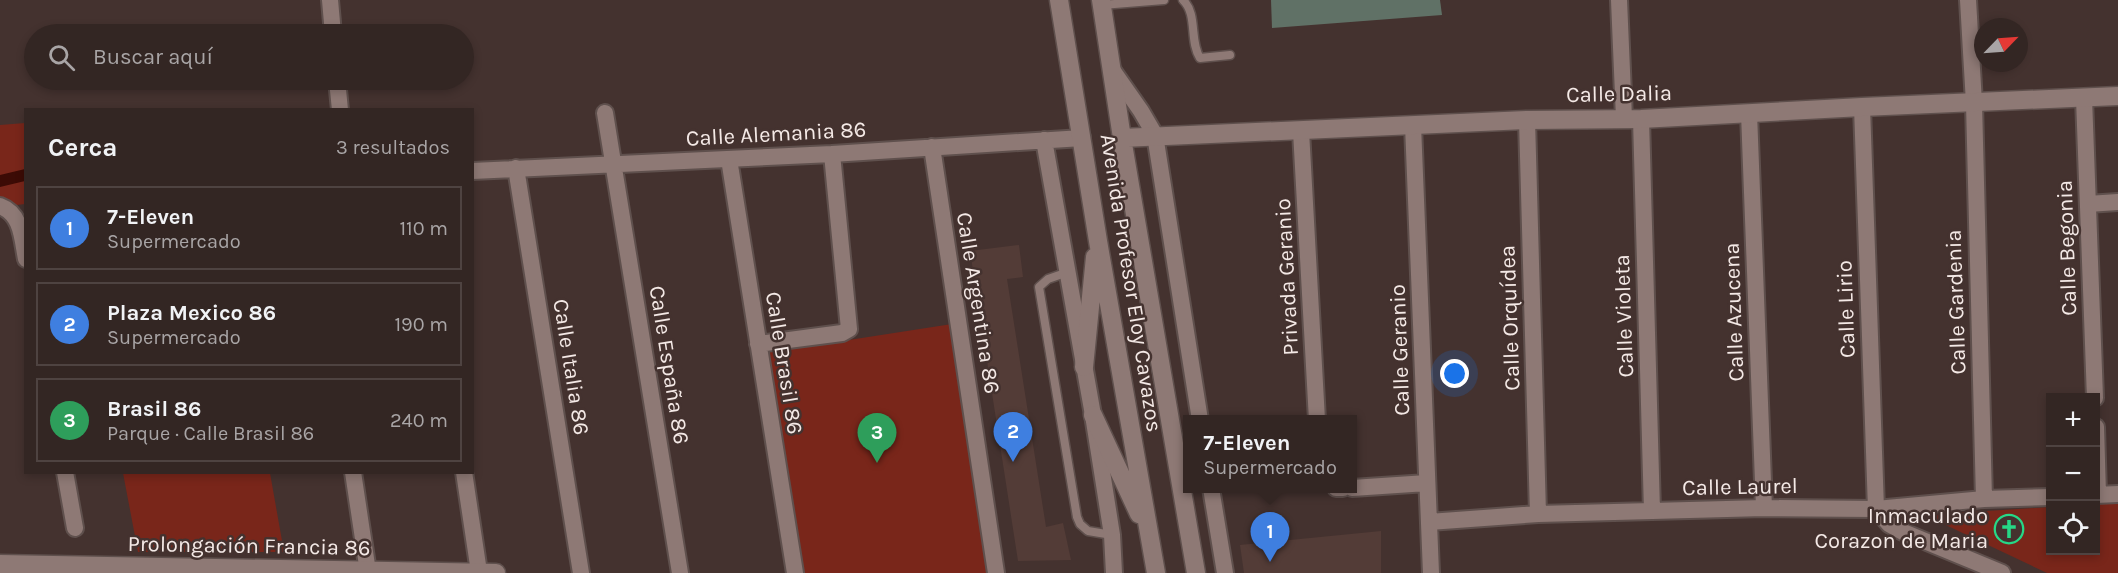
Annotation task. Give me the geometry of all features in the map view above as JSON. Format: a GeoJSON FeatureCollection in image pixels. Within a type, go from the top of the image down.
{"type":"FeatureCollection","features":[{"type":"Feature","properties":{"kind":"street"},"geometry":{"type":"LineString","coordinates":[[330,0],[332,24]]}},
{"type":"Feature","properties":{"kind":"street","name":"Avenida Profesor Eloy Cavazos"},"geometry":{"type":"LineString","coordinates":[[1059,0],[1156,573]]}},
{"type":"Feature","properties":{"kind":"street","name":"Calle Violeta"},"geometry":{"type":"LineString","coordinates":[[1619,0],[1633,119],[1652,511]]}},
{"type":"Feature","properties":{"kind":"street","name":"Calle Gardenia"},"geometry":{"type":"LineString","coordinates":[[1968,0],[1974,103],[1984,499]]}},
{"type":"Feature","properties":{"kind":"street","name":"Avenida Profesor Eloy Cavazos"},"geometry":{"type":"LineString","coordinates":[[1102,2],[1122,138],[1196,573]]}},
{"type":"Feature","properties":{"kind":"street"},"geometry":{"type":"LineString","coordinates":[[1113,71],[1142,111],[1155,135],[1199,415]]}},
{"type":"Feature","properties":{"kind":"street"},"geometry":{"type":"LineString","coordinates":[[338,90],[340,108]]}},
{"type":"Feature","properties":{"kind":"street","name":"Calle Dalia"},"geometry":{"type":"LineString","coordinates":[[1122,138],[1527,120],[1633,119],[2118,96]]}},
{"type":"Feature","properties":{"kind":"street","name":"Calle Begonia"},"geometry":{"type":"LineString","coordinates":[[2084,98],[2095,393]]}},
{"type":"Feature","properties":{"kind":"street","name":"Calle Lirio"},"geometry":{"type":"LineString","coordinates":[[1862,107],[1876,509]]}},
{"type":"Feature","properties":{"kind":"street","name":"Calle España 86"},"geometry":{"type":"LineString","coordinates":[[605,113],[680,573]]}},
{"type":"Feature","properties":{"kind":"street","name":"Calle Azucena"},"geometry":{"type":"LineString","coordinates":[[1749,113],[1764,508]]}},
{"type":"Feature","properties":{"kind":"street","name":"Calle Orquídea"},"geometry":{"type":"LineString","coordinates":[[1527,120],[1538,514]]}},
{"type":"Feature","properties":{"kind":"street","name":"Calle Geranio"},"geometry":{"type":"LineString","coordinates":[[1413,125],[1431,573]]}},
{"type":"Feature","properties":{"kind":"street","name":"Privada Geranio"},"geometry":{"type":"LineString","coordinates":[[1301,131],[1317,415]]}},
{"type":"Feature","properties":{"kind":"street","name":"Calle Alemania 86"},"geometry":{"type":"LineString","coordinates":[[474,171],[831,154],[1082,138]]}},
{"type":"Feature","properties":{"kind":"street"},"geometry":{"type":"LineString","coordinates":[[1044,140],[1093,415],[1112,535],[1114,573]]}},
{"type":"Feature","properties":{"kind":"street","name":"Calle Argentina 86"},"geometry":{"type":"LineString","coordinates":[[932,147],[996,573]]}},
{"type":"Feature","properties":{"kind":"street"},"geometry":{"type":"LineString","coordinates":[[758,344],[848,331],[831,154]]}},
{"type":"Feature","properties":{"kind":"street","name":"Calle Brasil 86"},"geometry":{"type":"LineString","coordinates":[[729,159],[795,573]]}},
{"type":"Feature","properties":{"kind":"street","name":"Calle Italia 86"},"geometry":{"type":"LineString","coordinates":[[516,168],[581,573]]}},
{"type":"Feature","properties":{"kind":"street"},"geometry":{"type":"LineString","coordinates":[[2088,204],[2118,202]]}},
{"type":"Feature","properties":{"kind":"street"},"geometry":{"type":"LineString","coordinates":[[0,206],[12,213],[19,225],[24,249]]}},
{"type":"Feature","properties":{"kind":"street"},"geometry":{"type":"LineString","coordinates":[[1084,367],[1098,241]]}},
{"type":"Feature","properties":{"kind":"street"},"geometry":{"type":"LineString","coordinates":[[1093,415],[1148,531]]}},
{"type":"Feature","properties":{"kind":"street"},"geometry":{"type":"LineString","coordinates":[[65,474],[75,528]]}},
{"type":"Feature","properties":{"kind":"street"},"geometry":{"type":"LineString","coordinates":[[352,474],[368,572]]}},
{"type":"Feature","properties":{"kind":"street"},"geometry":{"type":"LineString","coordinates":[[464,474],[479,572]]}},
{"type":"Feature","properties":{"kind":"street"},"geometry":{"type":"LineString","coordinates":[[1357,488],[1427,483]]}},
{"type":"Feature","properties":{"kind":"street"},"geometry":{"type":"LineString","coordinates":[[1212,493],[1225,573]]}},
{"type":"Feature","properties":{"kind":"street"},"geometry":{"type":"LineString","coordinates":[[2100,495],[2118,494]]}},
{"type":"Feature","properties":{"kind":"street","name":"Calle Laurel"},"geometry":{"type":"LineString","coordinates":[[1429,522],[1538,514],[1764,508],[1876,509],[1984,499],[2046,497]]}},
{"type":"Feature","properties":{"kind":"street"},"geometry":{"type":"LineString","coordinates":[[1876,509],[1888,525],[2002,573]]}},
{"type":"Feature","properties":{"kind":"street","name":"Prolongación Francia 86"},"geometry":{"type":"LineString","coordinates":[[0,567],[99,570],[496,573]]}},
{"type":"Feature","properties":{"kind":"lane"},"geometry":{"type":"LineString","coordinates":[[1102,2],[1164,0]]}},
{"type":"Feature","properties":{"kind":"lane"},"geometry":{"type":"LineString","coordinates":[[1183,0],[1189,6],[1196,51],[1200,58],[1230,55]]}},
{"type":"Feature","properties":{"kind":"lane"},"geometry":{"type":"LineString","coordinates":[[1068,272],[1048,279],[1040,287],[1067,462],[1080,524],[1088,531],[1112,535]]}},
{"type":"Feature","properties":{"kind":"shaded area"},"geometry":{"type":"Polygon","coordinates":[[[24,123],[24,204],[0,207],[0,125],[24,123]]]}},
{"type":"Feature","properties":{"kind":"shaded area"},"geometry":{"type":"Polygon","coordinates":[[[24,169],[24,181],[0,187],[0,175],[24,169]]]}},
{"type":"Feature","properties":{"kind":"shaded area"},"geometry":{"type":"Polygon","coordinates":[[[1019,245],[1023,277],[1007,279],[1046,527],[1063,523],[1071,560],[1018,561],[970,251],[1019,245]]]}},
{"type":"Feature","properties":{"kind":"shaded area"},"geometry":{"type":"Polygon","coordinates":[[[952,324],[990,573],[797,573],[765,353],[952,324]]]}},
{"type":"Feature","properties":{"kind":"shaded area"},"geometry":{"type":"Polygon","coordinates":[[[123,474],[270,474],[284,552],[138,552],[123,474]]]}},
{"type":"Feature","properties":{"kind":"shaded area"},"geometry":{"type":"Polygon","coordinates":[[[2118,502],[2118,573],[2047,573],[1933,519],[1939,514],[2046,507],[2046,555],[2100,555],[2100,504],[2118,502]]]}},
{"type":"Feature","properties":{"kind":"shaded area"},"geometry":{"type":"Polygon","coordinates":[[[1381,531],[1381,573],[1244,573],[1240,545],[1381,531]]]}},
{"type":"Feature","properties":{"kind":"building"},"geometry":{"type":"Polygon","coordinates":[[[1271,0],[1440,0],[1442,15],[1272,28],[1271,0]]]}},
{"type":"Feature","properties":{"kind":"place","name":"Plaza Mexico 86"},"geometry":{"type":"Point","coordinates":[1013,462]}},
{"type":"Feature","properties":{"kind":"place","name":"Brasil 86"},"geometry":{"type":"Point","coordinates":[877,463]}},
{"type":"Feature","properties":{"kind":"place","name":"Inmaculado Corazon de Maria"},"geometry":{"type":"Point","coordinates":[2009,529]}},
{"type":"Feature","properties":{"kind":"place","name":"7-Eleven"},"geometry":{"type":"Point","coordinates":[1270,562]}}]}
